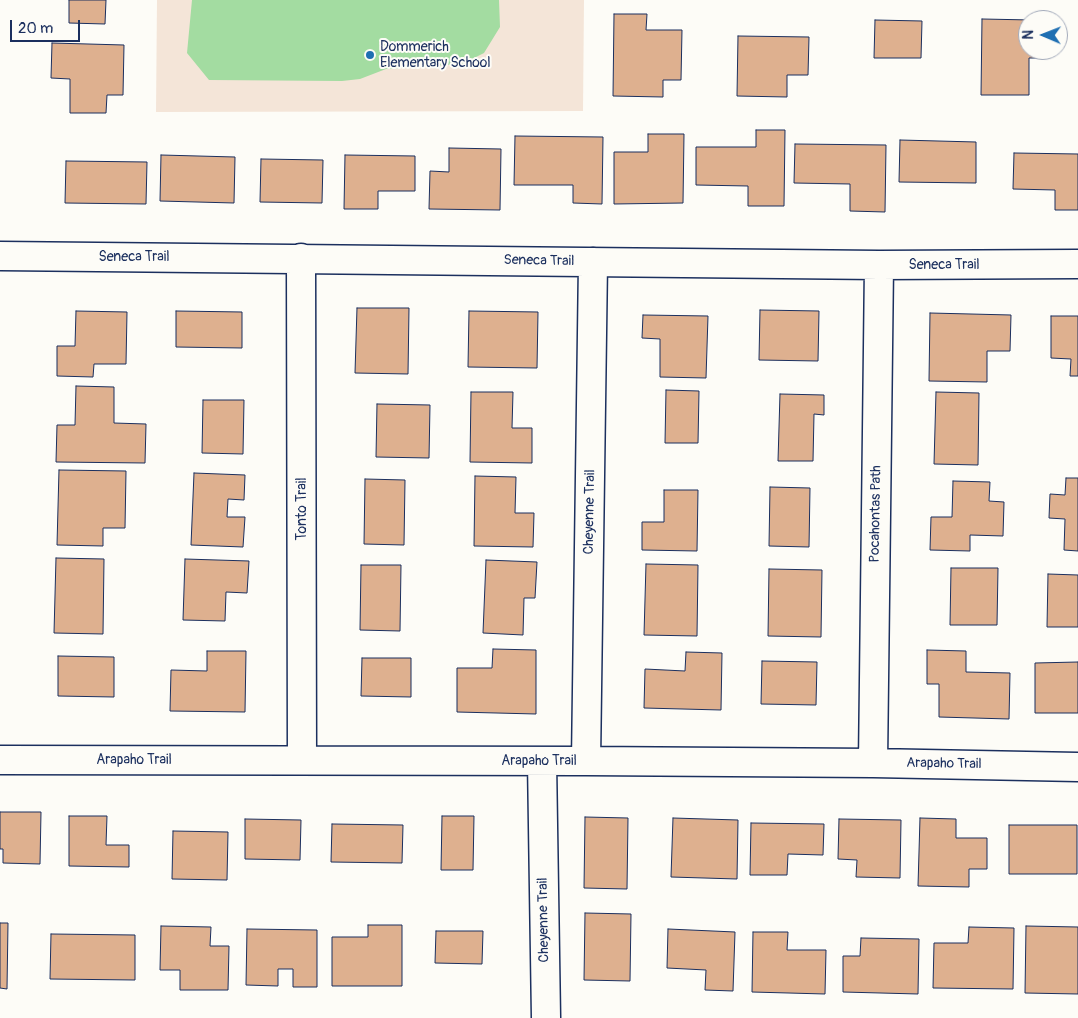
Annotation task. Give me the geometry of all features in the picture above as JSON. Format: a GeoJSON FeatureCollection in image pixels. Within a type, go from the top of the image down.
{"type":"FeatureCollection","features":[{"type":"Feature","properties":{"kind":"street","name":"Seneca Trail"},"geometry":{"type":"LineString","coordinates":[[0,256],[879,265],[1078,264]]}},
{"type":"Feature","properties":{"kind":"street","name":"Tonto Trail"},"geometry":{"type":"LineString","coordinates":[[302,258],[302,760]]}},
{"type":"Feature","properties":{"kind":"street","name":"Cheyenne Trail"},"geometry":{"type":"LineString","coordinates":[[586,761],[593,262]]}},
{"type":"Feature","properties":{"kind":"street","name":"Pocahontas Path"},"geometry":{"type":"LineString","coordinates":[[873,763],[879,265]]}},
{"type":"Feature","properties":{"kind":"street","name":"Arapaho Trail"},"geometry":{"type":"LineString","coordinates":[[0,760],[586,761],[1078,767]]}},
{"type":"Feature","properties":{"kind":"street","name":"Cheyenne Trail"},"geometry":{"type":"LineString","coordinates":[[542,761],[546,1018]]}},
{"type":"Feature","properties":{"kind":"shaded area","name":"Dommerich Elementary School"},"geometry":{"type":"Polygon","coordinates":[[[157,0],[584,0],[583,111],[156,112],[157,0]]]}},
{"type":"Feature","properties":{"kind":"green space"},"geometry":{"type":"Polygon","coordinates":[[[192,0],[499,0],[500,27],[484,53],[462,64],[386,69],[360,79],[342,81],[209,80],[187,53],[192,0]]]}},
{"type":"Feature","properties":{"kind":"building"},"geometry":{"type":"Polygon","coordinates":[[[69,0],[106,0],[105,24],[69,23],[69,0]]]}},
{"type":"Feature","properties":{"kind":"building"},"geometry":{"type":"Polygon","coordinates":[[[614,14],[647,14],[646,30],[682,30],[681,80],[663,80],[663,97],[613,96],[614,14]]]}},
{"type":"Feature","properties":{"kind":"building"},"geometry":{"type":"Polygon","coordinates":[[[982,19],[1018,20],[1018,60],[1029,60],[1029,95],[981,95],[982,19]]]}},
{"type":"Feature","properties":{"kind":"building"},"geometry":{"type":"Polygon","coordinates":[[[875,20],[922,21],[921,58],[874,58],[875,20]]]}},
{"type":"Feature","properties":{"kind":"building"},"geometry":{"type":"Polygon","coordinates":[[[738,36],[809,37],[808,75],[787,75],[787,97],[737,96],[738,36]]]}},
{"type":"Feature","properties":{"kind":"building"},"geometry":{"type":"Polygon","coordinates":[[[52,43],[124,45],[123,95],[107,95],[106,113],[70,113],[70,79],[51,78],[52,43]]]}},
{"type":"Feature","properties":{"kind":"building"},"geometry":{"type":"Polygon","coordinates":[[[756,130],[785,130],[784,206],[748,206],[748,186],[696,185],[696,147],[756,147],[756,130]]]}},
{"type":"Feature","properties":{"kind":"building"},"geometry":{"type":"Polygon","coordinates":[[[648,134],[684,134],[683,203],[614,204],[614,152],[648,152],[648,134]]]}},
{"type":"Feature","properties":{"kind":"building"},"geometry":{"type":"Polygon","coordinates":[[[515,136],[603,137],[602,204],[573,203],[573,185],[514,185],[515,136]]]}},
{"type":"Feature","properties":{"kind":"building"},"geometry":{"type":"Polygon","coordinates":[[[900,140],[976,142],[976,183],[899,182],[900,140]]]}},
{"type":"Feature","properties":{"kind":"building"},"geometry":{"type":"Polygon","coordinates":[[[795,144],[886,145],[885,212],[850,211],[850,184],[794,183],[795,144]]]}},
{"type":"Feature","properties":{"kind":"building"},"geometry":{"type":"Polygon","coordinates":[[[449,148],[501,149],[500,210],[429,209],[430,171],[449,172],[449,148]]]}},
{"type":"Feature","properties":{"kind":"building"},"geometry":{"type":"Polygon","coordinates":[[[1014,153],[1078,154],[1078,210],[1055,210],[1055,190],[1013,189],[1014,153]]]}},
{"type":"Feature","properties":{"kind":"building"},"geometry":{"type":"Polygon","coordinates":[[[161,155],[235,157],[234,203],[160,201],[161,155]]]}},
{"type":"Feature","properties":{"kind":"building"},"geometry":{"type":"Polygon","coordinates":[[[345,155],[415,156],[415,191],[378,191],[378,209],[344,209],[345,155]]]}},
{"type":"Feature","properties":{"kind":"building"},"geometry":{"type":"Polygon","coordinates":[[[261,159],[323,160],[322,203],[260,202],[261,159]]]}},
{"type":"Feature","properties":{"kind":"building"},"geometry":{"type":"Polygon","coordinates":[[[66,161],[147,162],[146,204],[65,203],[66,161]]]}},
{"type":"Feature","properties":{"kind":"building"},"geometry":{"type":"Polygon","coordinates":[[[357,308],[409,308],[408,374],[355,373],[357,308]]]}},
{"type":"Feature","properties":{"kind":"building"},"geometry":{"type":"Polygon","coordinates":[[[760,310],[819,311],[818,361],[759,360],[760,310]]]}},
{"type":"Feature","properties":{"kind":"building"},"geometry":{"type":"Polygon","coordinates":[[[76,311],[127,312],[126,364],[94,364],[93,377],[57,376],[57,346],[75,346],[76,311]]]}},
{"type":"Feature","properties":{"kind":"building"},"geometry":{"type":"Polygon","coordinates":[[[176,311],[242,312],[242,348],[176,347],[176,311]]]}},
{"type":"Feature","properties":{"kind":"building"},"geometry":{"type":"Polygon","coordinates":[[[469,311],[538,312],[537,368],[468,367],[469,311]]]}},
{"type":"Feature","properties":{"kind":"building"},"geometry":{"type":"Polygon","coordinates":[[[930,313],[1011,315],[1010,351],[987,351],[987,382],[929,381],[930,313]]]}},
{"type":"Feature","properties":{"kind":"building"},"geometry":{"type":"Polygon","coordinates":[[[643,315],[708,316],[706,378],[660,377],[660,339],[642,338],[643,315]]]}},
{"type":"Feature","properties":{"kind":"building"},"geometry":{"type":"Polygon","coordinates":[[[1051,316],[1078,316],[1078,376],[1070,376],[1071,359],[1051,358],[1051,316]]]}},
{"type":"Feature","properties":{"kind":"building"},"geometry":{"type":"Polygon","coordinates":[[[76,386],[114,387],[114,423],[146,424],[145,463],[56,462],[57,425],[75,425],[76,386]]]}},
{"type":"Feature","properties":{"kind":"building"},"geometry":{"type":"Polygon","coordinates":[[[666,390],[699,391],[698,443],[665,443],[666,390]]]}},
{"type":"Feature","properties":{"kind":"building"},"geometry":{"type":"Polygon","coordinates":[[[471,392],[513,392],[512,428],[532,428],[532,463],[470,462],[471,392]]]}},
{"type":"Feature","properties":{"kind":"building"},"geometry":{"type":"Polygon","coordinates":[[[936,392],[979,393],[978,465],[934,464],[936,392]]]}},
{"type":"Feature","properties":{"kind":"building"},"geometry":{"type":"Polygon","coordinates":[[[780,394],[824,395],[824,415],[814,414],[813,461],[778,461],[780,394]]]}},
{"type":"Feature","properties":{"kind":"building"},"geometry":{"type":"Polygon","coordinates":[[[203,400],[244,400],[243,454],[202,453],[203,400]]]}},
{"type":"Feature","properties":{"kind":"building"},"geometry":{"type":"Polygon","coordinates":[[[377,404],[430,405],[429,458],[376,457],[377,404]]]}},
{"type":"Feature","properties":{"kind":"building"},"geometry":{"type":"Polygon","coordinates":[[[59,470],[126,471],[125,528],[103,528],[103,546],[57,545],[59,470]]]}},
{"type":"Feature","properties":{"kind":"building"},"geometry":{"type":"Polygon","coordinates":[[[194,473],[245,475],[244,500],[228,499],[227,517],[245,517],[243,547],[191,545],[194,473]]]}},
{"type":"Feature","properties":{"kind":"building"},"geometry":{"type":"Polygon","coordinates":[[[475,476],[516,477],[515,513],[534,513],[533,547],[474,546],[475,476]]]}},
{"type":"Feature","properties":{"kind":"building"},"geometry":{"type":"Polygon","coordinates":[[[1066,478],[1078,478],[1078,551],[1064,550],[1065,519],[1049,518],[1050,494],[1065,495],[1066,478]]]}},
{"type":"Feature","properties":{"kind":"building"},"geometry":{"type":"Polygon","coordinates":[[[365,479],[405,480],[404,545],[364,544],[365,479]]]}},
{"type":"Feature","properties":{"kind":"building"},"geometry":{"type":"Polygon","coordinates":[[[953,481],[990,482],[989,501],[1004,502],[1003,536],[970,535],[970,551],[930,550],[931,517],[952,517],[953,481]]]}},
{"type":"Feature","properties":{"kind":"building"},"geometry":{"type":"Polygon","coordinates":[[[770,487],[810,488],[809,547],[769,546],[770,487]]]}},
{"type":"Feature","properties":{"kind":"building"},"geometry":{"type":"Polygon","coordinates":[[[664,490],[698,490],[697,551],[642,550],[642,522],[664,522],[664,490]]]}},
{"type":"Feature","properties":{"kind":"building"},"geometry":{"type":"Polygon","coordinates":[[[56,558],[104,559],[103,634],[54,633],[56,558]]]}},
{"type":"Feature","properties":{"kind":"building"},"geometry":{"type":"Polygon","coordinates":[[[185,559],[249,561],[247,593],[226,592],[225,621],[183,620],[185,559]]]}},
{"type":"Feature","properties":{"kind":"building"},"geometry":{"type":"Polygon","coordinates":[[[486,560],[537,562],[535,598],[524,598],[523,635],[483,633],[486,560]]]}},
{"type":"Feature","properties":{"kind":"building"},"geometry":{"type":"Polygon","coordinates":[[[646,564],[698,565],[697,636],[644,635],[646,564]]]}},
{"type":"Feature","properties":{"kind":"building"},"geometry":{"type":"Polygon","coordinates":[[[361,565],[401,565],[400,631],[360,630],[361,565]]]}},
{"type":"Feature","properties":{"kind":"building"},"geometry":{"type":"Polygon","coordinates":[[[951,568],[998,568],[997,625],[950,625],[951,568]]]}},
{"type":"Feature","properties":{"kind":"building"},"geometry":{"type":"Polygon","coordinates":[[[769,569],[822,570],[821,637],[768,636],[769,569]]]}},
{"type":"Feature","properties":{"kind":"building"},"geometry":{"type":"Polygon","coordinates":[[[1048,574],[1078,575],[1078,627],[1047,627],[1048,574]]]}},
{"type":"Feature","properties":{"kind":"building"},"geometry":{"type":"Polygon","coordinates":[[[493,649],[536,650],[536,714],[457,712],[457,668],[492,668],[493,649]]]}},
{"type":"Feature","properties":{"kind":"building"},"geometry":{"type":"Polygon","coordinates":[[[927,650],[966,651],[966,672],[1010,673],[1009,719],[939,717],[939,684],[927,684],[927,650]]]}},
{"type":"Feature","properties":{"kind":"building"},"geometry":{"type":"Polygon","coordinates":[[[207,651],[246,651],[245,712],[170,711],[171,670],[207,671],[207,651]]]}},
{"type":"Feature","properties":{"kind":"building"},"geometry":{"type":"Polygon","coordinates":[[[686,652],[722,653],[721,710],[644,708],[645,669],[685,671],[686,652]]]}},
{"type":"Feature","properties":{"kind":"building"},"geometry":{"type":"Polygon","coordinates":[[[58,656],[114,657],[114,697],[58,696],[58,656]]]}},
{"type":"Feature","properties":{"kind":"building"},"geometry":{"type":"Polygon","coordinates":[[[362,658],[411,658],[411,697],[361,696],[362,658]]]}},
{"type":"Feature","properties":{"kind":"building"},"geometry":{"type":"Polygon","coordinates":[[[762,661],[817,662],[816,705],[761,704],[762,661]]]}},
{"type":"Feature","properties":{"kind":"building"},"geometry":{"type":"Polygon","coordinates":[[[1078,662],[1078,713],[1035,713],[1035,663],[1078,662]]]}},
{"type":"Feature","properties":{"kind":"building"},"geometry":{"type":"Polygon","coordinates":[[[0,812],[41,812],[40,864],[3,863],[3,849],[0,849],[0,812]]]}},
{"type":"Feature","properties":{"kind":"building"},"geometry":{"type":"Polygon","coordinates":[[[69,816],[107,816],[106,845],[129,845],[129,867],[69,866],[69,816]]]}},
{"type":"Feature","properties":{"kind":"building"},"geometry":{"type":"Polygon","coordinates":[[[442,816],[474,816],[473,870],[441,870],[442,816]]]}},
{"type":"Feature","properties":{"kind":"building"},"geometry":{"type":"Polygon","coordinates":[[[585,817],[628,818],[627,889],[584,888],[585,817]]]}},
{"type":"Feature","properties":{"kind":"building"},"geometry":{"type":"Polygon","coordinates":[[[673,818],[738,820],[737,879],[671,877],[673,818]]]}},
{"type":"Feature","properties":{"kind":"building"},"geometry":{"type":"Polygon","coordinates":[[[920,818],[956,819],[956,838],[987,838],[987,869],[969,869],[969,887],[918,886],[920,818]]]}},
{"type":"Feature","properties":{"kind":"building"},"geometry":{"type":"Polygon","coordinates":[[[245,819],[301,820],[300,860],[245,859],[245,819]]]}},
{"type":"Feature","properties":{"kind":"building"},"geometry":{"type":"Polygon","coordinates":[[[839,819],[901,820],[900,878],[856,877],[857,860],[838,859],[839,819]]]}},
{"type":"Feature","properties":{"kind":"building"},"geometry":{"type":"Polygon","coordinates":[[[751,823],[824,824],[823,855],[788,854],[787,875],[750,875],[751,823]]]}},
{"type":"Feature","properties":{"kind":"building"},"geometry":{"type":"Polygon","coordinates":[[[332,824],[403,825],[402,863],[331,862],[332,824]]]}},
{"type":"Feature","properties":{"kind":"building"},"geometry":{"type":"Polygon","coordinates":[[[1009,825],[1077,825],[1077,874],[1009,874],[1009,825]]]}},
{"type":"Feature","properties":{"kind":"building"},"geometry":{"type":"Polygon","coordinates":[[[173,831],[228,832],[227,880],[172,879],[173,831]]]}},
{"type":"Feature","properties":{"kind":"building"},"geometry":{"type":"Polygon","coordinates":[[[585,913],[631,914],[630,981],[584,980],[585,913]]]}},
{"type":"Feature","properties":{"kind":"building"},"geometry":{"type":"Polygon","coordinates":[[[0,923],[8,923],[7,989],[0,988],[0,923]]]}},
{"type":"Feature","properties":{"kind":"building"},"geometry":{"type":"Polygon","coordinates":[[[368,925],[402,925],[402,986],[332,986],[332,937],[368,937],[368,925]]]}},
{"type":"Feature","properties":{"kind":"building"},"geometry":{"type":"Polygon","coordinates":[[[161,926],[211,927],[210,946],[229,946],[228,990],[180,990],[180,970],[160,970],[161,926]]]}},
{"type":"Feature","properties":{"kind":"building"},"geometry":{"type":"Polygon","coordinates":[[[1026,926],[1078,927],[1078,994],[1025,993],[1026,926]]]}},
{"type":"Feature","properties":{"kind":"building"},"geometry":{"type":"Polygon","coordinates":[[[969,927],[1014,928],[1013,989],[933,988],[934,943],[968,943],[969,927]]]}},
{"type":"Feature","properties":{"kind":"building"},"geometry":{"type":"Polygon","coordinates":[[[247,929],[317,930],[317,987],[293,987],[293,969],[278,969],[278,986],[246,985],[247,929]]]}},
{"type":"Feature","properties":{"kind":"building"},"geometry":{"type":"Polygon","coordinates":[[[668,929],[735,932],[733,991],[705,990],[706,970],[667,968],[668,929]]]}},
{"type":"Feature","properties":{"kind":"building"},"geometry":{"type":"Polygon","coordinates":[[[436,931],[483,931],[482,964],[435,963],[436,931]]]}},
{"type":"Feature","properties":{"kind":"building"},"geometry":{"type":"Polygon","coordinates":[[[753,932],[788,932],[787,950],[826,950],[825,994],[752,992],[753,932]]]}},
{"type":"Feature","properties":{"kind":"building"},"geometry":{"type":"Polygon","coordinates":[[[51,934],[135,935],[135,980],[50,979],[51,934]]]}},
{"type":"Feature","properties":{"kind":"building"},"geometry":{"type":"Polygon","coordinates":[[[861,938],[919,939],[918,994],[843,992],[843,956],[860,956],[861,938]]]}},
{"type":"Feature","properties":{"kind":"place","name":"Dommerich Elementary School"},"geometry":{"type":"Point","coordinates":[370,55]}}]}
